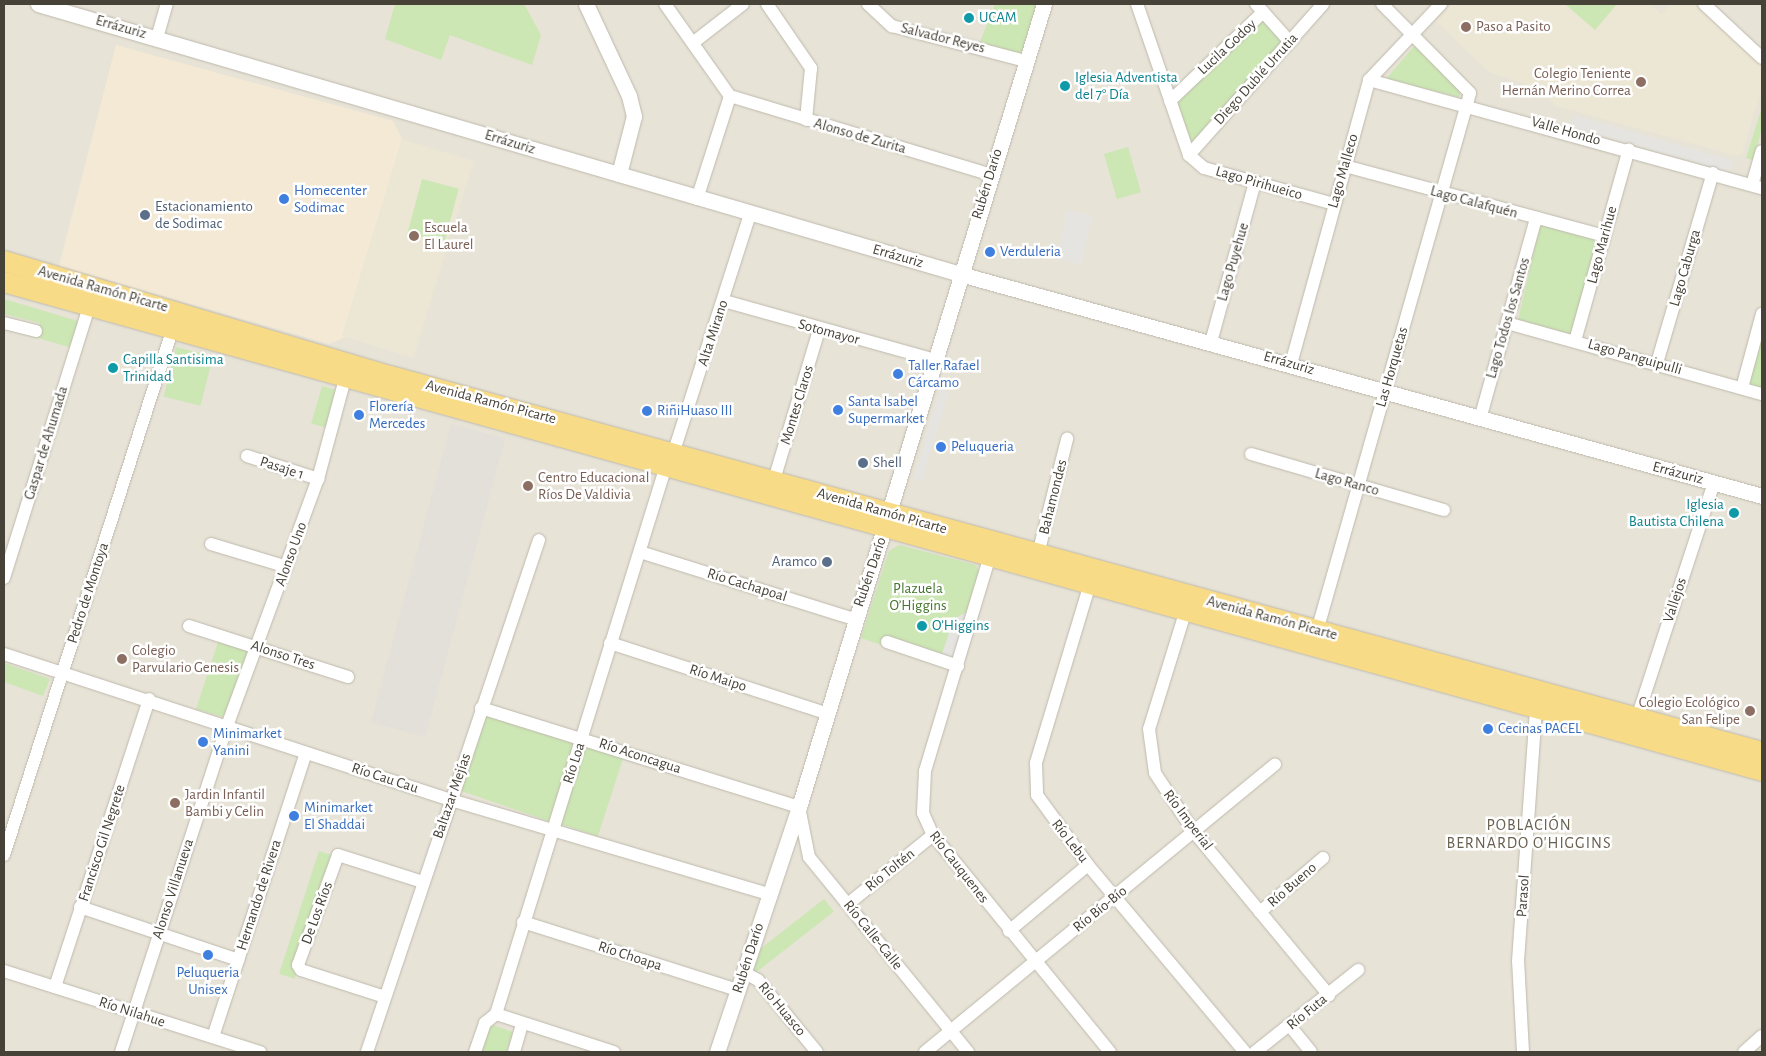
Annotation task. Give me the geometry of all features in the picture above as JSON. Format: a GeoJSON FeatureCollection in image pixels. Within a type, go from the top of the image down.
{"type":"FeatureCollection","features":[{"type":"Feature","properties":{"kind":"highway","name":"Avenida Ramón Picarte"},"geometry":{"type":"LineString","coordinates":[[4,260],[670,460],[887,522],[1038,554],[1762,752]]}},
{"type":"Feature","properties":{"kind":"highway","name":"Avenida Ramón Picarte"},"geometry":{"type":"LineString","coordinates":[[4,282],[345,379],[670,460],[774,480],[990,559],[1762,771]]}},
{"type":"Feature","properties":{"kind":"highway"},"geometry":{"type":"LineString","coordinates":[[89,307],[101,298],[123,295]]}},
{"type":"Feature","properties":{"kind":"street","name":"Errázuriz"},"geometry":{"type":"LineString","coordinates":[[38,4],[619,174],[697,199],[960,274],[1291,364],[1480,419],[1762,496]]}},
{"type":"Feature","properties":{"kind":"street"},"geometry":{"type":"LineString","coordinates":[[157,38],[167,4]]}},
{"type":"Feature","properties":{"kind":"street"},"geometry":{"type":"LineString","coordinates":[[586,4],[630,96],[634,116],[619,174]]}},
{"type":"Feature","properties":{"kind":"street"},"geometry":{"type":"LineString","coordinates":[[665,4],[694,42],[730,96],[697,199]]}},
{"type":"Feature","properties":{"kind":"street"},"geometry":{"type":"LineString","coordinates":[[694,42],[744,4]]}},
{"type":"Feature","properties":{"kind":"street"},"geometry":{"type":"LineString","coordinates":[[767,4],[811,68],[806,120]]}},
{"type":"Feature","properties":{"kind":"street","name":"Salvador Reyes"},"geometry":{"type":"LineString","coordinates":[[868,4],[892,26],[1025,62]]}},
{"type":"Feature","properties":{"kind":"street","name":"Rubén Darío"},"geometry":{"type":"LineString","coordinates":[[717,1052],[768,894],[799,807],[854,619],[887,522],[989,174],[1044,4]]}},
{"type":"Feature","properties":{"kind":"street"},"geometry":{"type":"LineString","coordinates":[[1137,4],[1189,155]]}},
{"type":"Feature","properties":{"kind":"street","name":"Diego Dublé Urrutia"},"geometry":{"type":"LineString","coordinates":[[1189,155],[1324,4]]}},
{"type":"Feature","properties":{"kind":"street"},"geometry":{"type":"LineString","coordinates":[[1382,4],[1414,32],[1470,93],[1466,104]]}},
{"type":"Feature","properties":{"kind":"street","name":"Lago Malleco"},"geometry":{"type":"LineString","coordinates":[[1291,364],[1369,80],[1441,4]]}},
{"type":"Feature","properties":{"kind":"street"},"geometry":{"type":"LineString","coordinates":[[1704,4],[1762,58]]}},
{"type":"Feature","properties":{"kind":"street"},"geometry":{"type":"LineString","coordinates":[[1260,8],[1290,42]]}},
{"type":"Feature","properties":{"kind":"street","name":"Lucila Godoy"},"geometry":{"type":"LineString","coordinates":[[1170,101],[1260,8]]}},
{"type":"Feature","properties":{"kind":"street","name":"Valle Hondo"},"geometry":{"type":"LineString","coordinates":[[1369,80],[1466,104],[1757,186]]}},
{"type":"Feature","properties":{"kind":"street","name":"Alonso de Zurita"},"geometry":{"type":"LineString","coordinates":[[730,96],[989,174]]}},
{"type":"Feature","properties":{"kind":"street","name":"Las Horquetas"},"geometry":{"type":"LineString","coordinates":[[1317,630],[1466,104]]}},
{"type":"Feature","properties":{"kind":"street","name":"Lago Marihue"},"geometry":{"type":"LineString","coordinates":[[1576,341],[1629,149]]}},
{"type":"Feature","properties":{"kind":"street"},"geometry":{"type":"LineString","coordinates":[[1757,186],[1762,151]]}},
{"type":"Feature","properties":{"kind":"street","name":"Lago Pirihueico"},"geometry":{"type":"LineString","coordinates":[[1189,155],[1204,168],[1334,204]]}},
{"type":"Feature","properties":{"kind":"street","name":"Lago Calafquén"},"geometry":{"type":"LineString","coordinates":[[1345,166],[1604,236]]}},
{"type":"Feature","properties":{"kind":"street","name":"Lago Caburga"},"geometry":{"type":"LineString","coordinates":[[1657,363],[1712,173]]}},
{"type":"Feature","properties":{"kind":"street","name":"Lago Puyehue"},"geometry":{"type":"LineString","coordinates":[[1211,342],[1255,182]]}},
{"type":"Feature","properties":{"kind":"street","name":"Alta Mirano"},"geometry":{"type":"LineString","coordinates":[[670,460],[724,301],[750,214]]}},
{"type":"Feature","properties":{"kind":"street","name":"Lago Todos los Santos"},"geometry":{"type":"LineString","coordinates":[[1480,419],[1536,218]]}},
{"type":"Feature","properties":{"kind":"street","name":"Sotomayor"},"geometry":{"type":"LineString","coordinates":[[724,301],[819,330],[935,360]]}},
{"type":"Feature","properties":{"kind":"street","name":"Gaspar de Ahumada"},"geometry":{"type":"LineString","coordinates":[[4,578],[89,307]]}},
{"type":"Feature","properties":{"kind":"street"},"geometry":{"type":"LineString","coordinates":[[1742,388],[1762,314]]}},
{"type":"Feature","properties":{"kind":"street","name":"Lago Panguipulli"},"geometry":{"type":"LineString","coordinates":[[1507,323],[1657,363],[1762,394]]}},
{"type":"Feature","properties":{"kind":"street"},"geometry":{"type":"LineString","coordinates":[[4,324],[36,332]]}},
{"type":"Feature","properties":{"kind":"street","name":"Pedro de Montoya"},"geometry":{"type":"LineString","coordinates":[[4,855],[172,330]]}},
{"type":"Feature","properties":{"kind":"street","name":"Montes Claros"},"geometry":{"type":"LineString","coordinates":[[774,480],[819,330]]}},
{"type":"Feature","properties":{"kind":"street","name":"Alonso Uno"},"geometry":{"type":"LineString","coordinates":[[227,726],[258,647],[318,479],[345,379]]}},
{"type":"Feature","properties":{"kind":"street","name":"Bahamondes"},"geometry":{"type":"LineString","coordinates":[[1038,554],[1067,439]]}},
{"type":"Feature","properties":{"kind":"street","name":"Lago Ranco"},"geometry":{"type":"LineString","coordinates":[[1251,454],[1444,510]]}},
{"type":"Feature","properties":{"kind":"street","name":"Pasaje 1"},"geometry":{"type":"LineString","coordinates":[[246,456],[318,479]]}},
{"type":"Feature","properties":{"kind":"street","name":"Río Loa"},"geometry":{"type":"LineString","coordinates":[[475,1052],[485,1023],[496,1014],[552,829],[583,737],[610,643],[670,460]]}},
{"type":"Feature","properties":{"kind":"street","name":"Vallejos"},"geometry":{"type":"LineString","coordinates":[[1637,718],[1714,483]]}},
{"type":"Feature","properties":{"kind":"street","name":"Baltazar Mejías"},"geometry":{"type":"LineString","coordinates":[[367,1052],[539,540]]}},
{"type":"Feature","properties":{"kind":"street"},"geometry":{"type":"LineString","coordinates":[[211,544],[287,567]]}},
{"type":"Feature","properties":{"kind":"street","name":"Río Cachapoal"},"geometry":{"type":"LineString","coordinates":[[640,552],[854,619]]}},
{"type":"Feature","properties":{"kind":"street","name":"Río Cauquenes"},"geometry":{"type":"LineString","coordinates":[[990,559],[922,782],[923,813],[933,835],[1009,931],[1110,1052]]}},
{"type":"Feature","properties":{"kind":"street","name":"Río Lebu"},"geometry":{"type":"LineString","coordinates":[[1089,587],[1034,779],[1040,803],[1088,865],[1245,1052]]}},
{"type":"Feature","properties":{"kind":"street","name":"Río Imperial"},"geometry":{"type":"LineString","coordinates":[[1185,613],[1148,741],[1155,773],[1194,832],[1329,995]]}},
{"type":"Feature","properties":{"kind":"street","name":"Alonso Tres"},"geometry":{"type":"LineString","coordinates":[[189,626],[348,677]]}},
{"type":"Feature","properties":{"kind":"street"},"geometry":{"type":"LineString","coordinates":[[887,642],[958,666]]}},
{"type":"Feature","properties":{"kind":"street","name":"Río Maipo"},"geometry":{"type":"LineString","coordinates":[[610,643],[826,713]]}},
{"type":"Feature","properties":{"kind":"street","name":"Río Cau Cau"},"geometry":{"type":"LineString","coordinates":[[4,654],[149,699],[451,800],[768,894]]}},
{"type":"Feature","properties":{"kind":"street","name":"Francisco Gil Negrete"},"geometry":{"type":"LineString","coordinates":[[54,987],[149,699]]}},
{"type":"Feature","properties":{"kind":"street","name":"Río Aconcagua"},"geometry":{"type":"LineString","coordinates":[[481,708],[583,737],[799,807]]}},
{"type":"Feature","properties":{"kind":"street","name":"Parasol"},"geometry":{"type":"LineString","coordinates":[[1523,1052],[1518,961],[1536,709]]}},
{"type":"Feature","properties":{"kind":"street","name":"Alonso Villanueva"},"geometry":{"type":"LineString","coordinates":[[121,1052],[227,726]]}},
{"type":"Feature","properties":{"kind":"street","name":"Hernando de Rivera"},"geometry":{"type":"LineString","coordinates":[[213,1037],[306,753]]}},
{"type":"Feature","properties":{"kind":"street","name":"Río Bío-Bío"},"geometry":{"type":"LineString","coordinates":[[925,1052],[1275,765]]}},
{"type":"Feature","properties":{"kind":"street","name":"Río Calle-Calle"},"geometry":{"type":"LineString","coordinates":[[799,807],[810,857],[968,1052]]}},
{"type":"Feature","properties":{"kind":"street","name":"Río Toltén"},"geometry":{"type":"LineString","coordinates":[[848,904],[933,835]]}},
{"type":"Feature","properties":{"kind":"street","name":"De Los Ríos"},"geometry":{"type":"LineString","coordinates":[[385,998],[301,970],[298,965],[338,855],[423,882]]}},
{"type":"Feature","properties":{"kind":"street","name":"Río Bueno"},"geometry":{"type":"LineString","coordinates":[[1260,912],[1323,858]]}},
{"type":"Feature","properties":{"kind":"street"},"geometry":{"type":"LineString","coordinates":[[1009,931],[1088,865]]}},
{"type":"Feature","properties":{"kind":"street"},"geometry":{"type":"LineString","coordinates":[[80,908],[238,960]]}},
{"type":"Feature","properties":{"kind":"street","name":"Río Choapa"},"geometry":{"type":"LineString","coordinates":[[524,922],[738,990]]}},
{"type":"Feature","properties":{"kind":"street","name":"Río Futa"},"geometry":{"type":"LineString","coordinates":[[1255,1052],[1358,970]]}},
{"type":"Feature","properties":{"kind":"street","name":"Río Nilahue"},"geometry":{"type":"LineString","coordinates":[[4,972],[260,1052]]}},
{"type":"Feature","properties":{"kind":"street","name":"Río Huasco"},"geometry":{"type":"LineString","coordinates":[[743,972],[758,980],[817,1052]]}},
{"type":"Feature","properties":{"kind":"street"},"geometry":{"type":"LineString","coordinates":[[496,1014],[522,1024],[614,1052]]}},
{"type":"Feature","properties":{"kind":"street"},"geometry":{"type":"LineString","coordinates":[[514,1052],[522,1024]]}},
{"type":"Feature","properties":{"kind":"street"},"geometry":{"type":"LineString","coordinates":[[1290,1026],[1311,1052]]}},
{"type":"Feature","properties":{"kind":"street"},"geometry":{"type":"LineString","coordinates":[[1744,1052],[1760,1041]]}},
{"type":"Feature","properties":{"kind":"shaded area"},"geometry":{"type":"Polygon","coordinates":[[[4,4],[1762,4],[1762,1052],[4,1052],[4,4]]]}},
{"type":"Feature","properties":{"kind":"shaded area","name":"Colegio Teniente Hernán Merino Correa"},"geometry":{"type":"Polygon","coordinates":[[[1452,4],[1650,4],[1661,14],[1671,4],[1694,4],[1762,66],[1762,88],[1742,154],[1737,156],[1553,105],[1542,90],[1489,72],[1436,21],[1452,4]]]}},
{"type":"Feature","properties":{"kind":"shaded area"},"geometry":{"type":"Polygon","coordinates":[[[116,45],[393,121],[402,139],[346,337],[329,344],[59,266],[116,45]]]}},
{"type":"Feature","properties":{"kind":"shaded area"},"geometry":{"type":"Polygon","coordinates":[[[1574,115],[1733,160],[1729,172],[1571,127],[1574,115]]]}},
{"type":"Feature","properties":{"kind":"shaded area","name":"Escuela El Laurel"},"geometry":{"type":"Polygon","coordinates":[[[402,139],[474,161],[413,358],[342,336],[402,139]]]}},
{"type":"Feature","properties":{"kind":"shaded area"},"geometry":{"type":"Polygon","coordinates":[[[1067,210],[1092,216],[1081,265],[1056,259],[1067,210]]]}},
{"type":"Feature","properties":{"kind":"shaded area"},"geometry":{"type":"Polygon","coordinates":[[[940,388],[948,394],[922,480],[914,479],[940,388]]]}},
{"type":"Feature","properties":{"kind":"shaded area"},"geometry":{"type":"Polygon","coordinates":[[[451,424],[505,438],[425,737],[371,722],[451,424]]]}},
{"type":"Feature","properties":{"kind":"shaded area"},"geometry":{"type":"Polygon","coordinates":[[[971,610],[954,657],[942,654],[954,619],[971,610]]]}},
{"type":"Feature","properties":{"kind":"shaded area","name":"Jardin Infantil Bambi y Celin"},"geometry":{"type":"Polygon","coordinates":[[[175,794],[181,797],[184,803],[181,809],[175,812],[169,809],[166,803],[169,797],[175,794]]]}},
{"type":"Feature","properties":{"kind":"green space"},"geometry":{"type":"Polygon","coordinates":[[[395,4],[524,4],[541,35],[532,65],[450,35],[441,60],[385,39],[395,4]]]}},
{"type":"Feature","properties":{"kind":"green space"},"geometry":{"type":"Polygon","coordinates":[[[995,4],[1039,4],[1022,55],[980,42],[995,4]]]}},
{"type":"Feature","properties":{"kind":"green space"},"geometry":{"type":"Polygon","coordinates":[[[1565,4],[1617,4],[1595,30],[1565,4]]]}},
{"type":"Feature","properties":{"kind":"green space"},"geometry":{"type":"Polygon","coordinates":[[[1261,17],[1285,43],[1191,147],[1176,99],[1261,17]]]}},
{"type":"Feature","properties":{"kind":"green space"},"geometry":{"type":"Polygon","coordinates":[[[1417,43],[1462,90],[1459,97],[1386,79],[1417,43]]]}},
{"type":"Feature","properties":{"kind":"green space"},"geometry":{"type":"Polygon","coordinates":[[[1762,107],[1762,129],[1753,160],[1746,158],[1762,107]]]}},
{"type":"Feature","properties":{"kind":"green space"},"geometry":{"type":"Polygon","coordinates":[[[1128,147],[1141,192],[1117,199],[1104,154],[1128,147]]]}},
{"type":"Feature","properties":{"kind":"green space"},"geometry":{"type":"Polygon","coordinates":[[[422,179],[459,189],[444,243],[408,233],[422,179]]]}},
{"type":"Feature","properties":{"kind":"green space"},"geometry":{"type":"Polygon","coordinates":[[[1540,225],[1599,239],[1577,335],[1518,321],[1540,225]]]}},
{"type":"Feature","properties":{"kind":"green space"},"geometry":{"type":"Polygon","coordinates":[[[4,299],[78,321],[72,348],[35,337],[40,323],[4,314],[4,299]]]}},
{"type":"Feature","properties":{"kind":"green space"},"geometry":{"type":"Polygon","coordinates":[[[1762,327],[1762,390],[1746,385],[1762,327]]]}},
{"type":"Feature","properties":{"kind":"green space"},"geometry":{"type":"Polygon","coordinates":[[[176,347],[213,356],[201,406],[164,396],[176,347]]]}},
{"type":"Feature","properties":{"kind":"green space"},"geometry":{"type":"Polygon","coordinates":[[[322,386],[336,390],[326,428],[311,423],[322,386]]]}},
{"type":"Feature","properties":{"kind":"green space","name":"Plazuela O’Higgins"},"geometry":{"type":"Polygon","coordinates":[[[899,545],[976,565],[982,576],[971,610],[954,619],[942,654],[885,636],[882,645],[861,638],[889,551],[899,545]]]}},
{"type":"Feature","properties":{"kind":"green space"},"geometry":{"type":"Polygon","coordinates":[[[219,639],[250,651],[224,717],[196,709],[219,639]]]}},
{"type":"Feature","properties":{"kind":"green space"},"geometry":{"type":"Polygon","coordinates":[[[4,663],[50,679],[43,696],[4,682],[4,663]]]}},
{"type":"Feature","properties":{"kind":"green space"},"geometry":{"type":"Polygon","coordinates":[[[484,711],[576,743],[549,821],[457,789],[484,711]]]}},
{"type":"Feature","properties":{"kind":"green space"},"geometry":{"type":"Polygon","coordinates":[[[586,743],[624,755],[598,836],[560,824],[586,743]]]}},
{"type":"Feature","properties":{"kind":"green space"},"geometry":{"type":"Polygon","coordinates":[[[319,851],[334,856],[294,979],[279,974],[319,851]]]}},
{"type":"Feature","properties":{"kind":"green space"},"geometry":{"type":"Polygon","coordinates":[[[824,899],[834,912],[756,973],[746,960],[824,899]]]}},
{"type":"Feature","properties":{"kind":"green space"},"geometry":{"type":"Polygon","coordinates":[[[490,1024],[513,1032],[506,1052],[479,1052],[490,1024]]]}},
{"type":"Feature","properties":{"kind":"place","name":"UCAM"},"geometry":{"type":"Point","coordinates":[969,18]}},
{"type":"Feature","properties":{"kind":"place","name":"Paso a Pasito"},"geometry":{"type":"Point","coordinates":[1466,27]}},
{"type":"Feature","properties":{"kind":"place","name":"Colegio Teniente Hernán Merino Correa"},"geometry":{"type":"Point","coordinates":[1641,82]}},
{"type":"Feature","properties":{"kind":"place","name":"Iglesia Adventista del 7° Día"},"geometry":{"type":"Point","coordinates":[1065,86]}},
{"type":"Feature","properties":{"kind":"place","name":"Homecenter Sodimac"},"geometry":{"type":"Point","coordinates":[284,199]}},
{"type":"Feature","properties":{"kind":"place","name":"Estacionamiento de Sodimac"},"geometry":{"type":"Point","coordinates":[145,215]}},
{"type":"Feature","properties":{"kind":"place","name":"Escuela El Laurel"},"geometry":{"type":"Point","coordinates":[414,236]}},
{"type":"Feature","properties":{"kind":"place","name":"Verduleria"},"geometry":{"type":"Point","coordinates":[990,252]}},
{"type":"Feature","properties":{"kind":"place","name":"Capilla Santisima Trinidad"},"geometry":{"type":"Point","coordinates":[113,368]}},
{"type":"Feature","properties":{"kind":"place","name":"Taller Rafael Cárcamo"},"geometry":{"type":"Point","coordinates":[898,374]}},
{"type":"Feature","properties":{"kind":"place","name":"Santa Isabel Supermarket"},"geometry":{"type":"Point","coordinates":[838,410]}},
{"type":"Feature","properties":{"kind":"place","name":"RiñiHuaso III"},"geometry":{"type":"Point","coordinates":[647,411]}},
{"type":"Feature","properties":{"kind":"place","name":"Florería Mercedes"},"geometry":{"type":"Point","coordinates":[359,415]}},
{"type":"Feature","properties":{"kind":"place","name":"Peluqueria"},"geometry":{"type":"Point","coordinates":[941,447]}},
{"type":"Feature","properties":{"kind":"place","name":"Shell"},"geometry":{"type":"Point","coordinates":[863,463]}},
{"type":"Feature","properties":{"kind":"place","name":"Centro Educacional Ríos De Valdivia"},"geometry":{"type":"Point","coordinates":[528,486]}},
{"type":"Feature","properties":{"kind":"place","name":"Iglesia Bautista Chilena"},"geometry":{"type":"Point","coordinates":[1734,513]}},
{"type":"Feature","properties":{"kind":"place","name":"Aramco"},"geometry":{"type":"Point","coordinates":[827,562]}},
{"type":"Feature","properties":{"kind":"place","name":"O’Higgins"},"geometry":{"type":"Point","coordinates":[922,626]}},
{"type":"Feature","properties":{"kind":"place","name":"Colegio Parvulario Genesis"},"geometry":{"type":"Point","coordinates":[122,659]}},
{"type":"Feature","properties":{"kind":"place","name":"Colegio Ecológico San Felipe"},"geometry":{"type":"Point","coordinates":[1750,711]}},
{"type":"Feature","properties":{"kind":"place","name":"Cecinas PACEL"},"geometry":{"type":"Point","coordinates":[1488,729]}},
{"type":"Feature","properties":{"kind":"place","name":"Minimarket Yanini"},"geometry":{"type":"Point","coordinates":[203,742]}},
{"type":"Feature","properties":{"kind":"place","name":"Jardin Infantil Bambi y Celin"},"geometry":{"type":"Point","coordinates":[175,803]}},
{"type":"Feature","properties":{"kind":"place","name":"Minimarket El Shaddai"},"geometry":{"type":"Point","coordinates":[294,816]}},
{"type":"Feature","properties":{"kind":"place","name":"Peluqueria Unisex"},"geometry":{"type":"Point","coordinates":[208,955]}},
{"type":"Feature","properties":{"kind":"district","name":"POBLACIÓN BERNARDO O'HIGGINS"},"geometry":{"type":"Point","coordinates":[1529,834]}}]}
